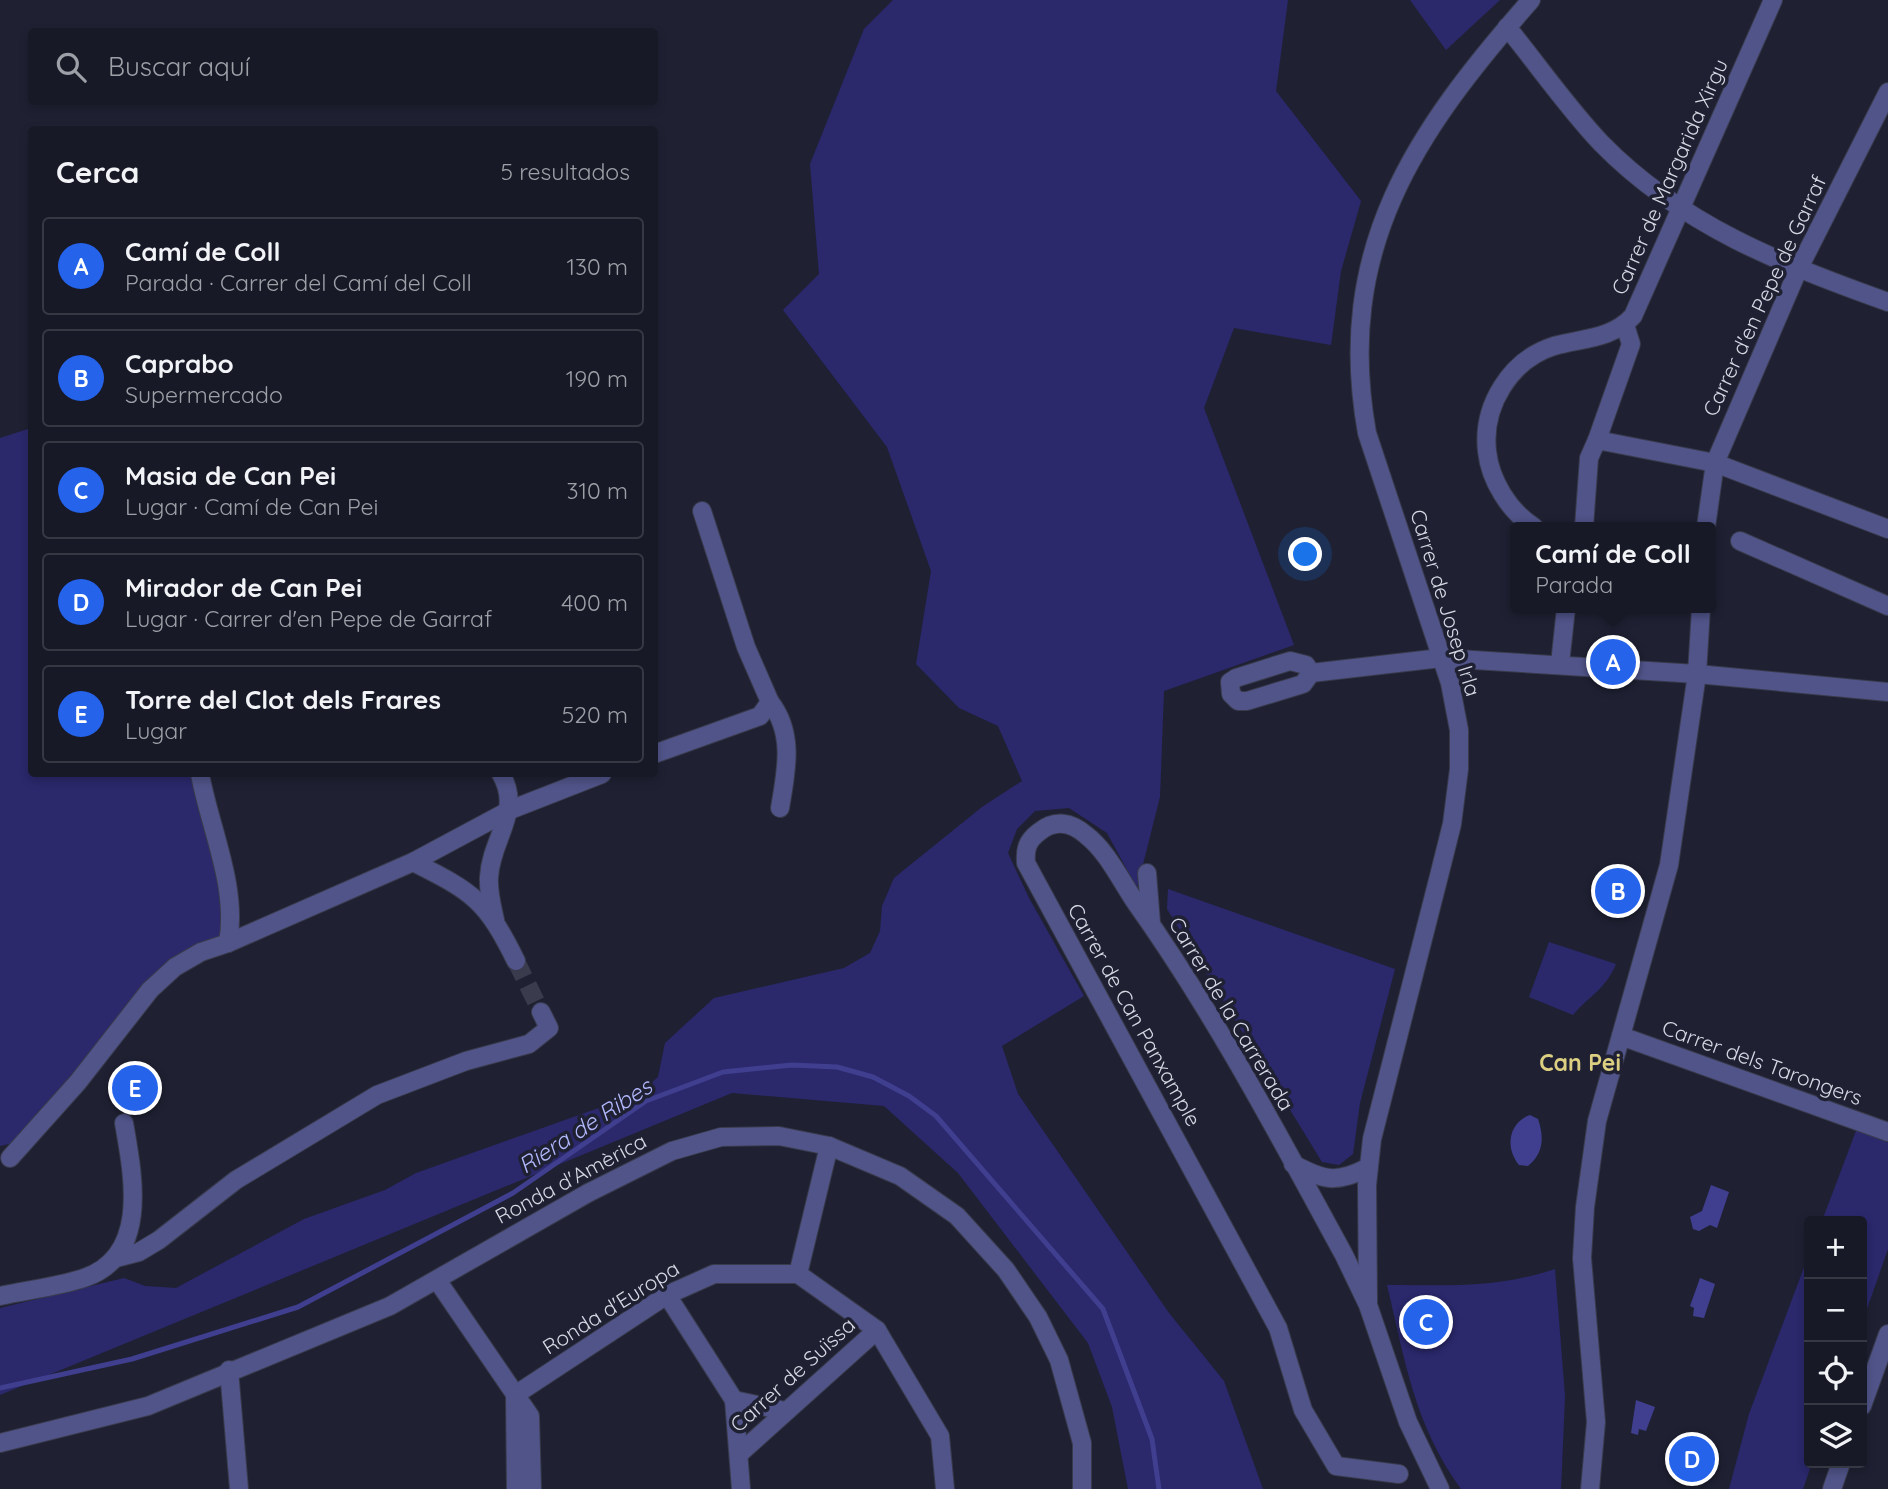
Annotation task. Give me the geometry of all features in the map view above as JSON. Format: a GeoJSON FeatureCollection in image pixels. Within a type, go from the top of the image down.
{"type":"FeatureCollection","features":[{"type":"Feature","properties":{"kind":"street","name":"Carrer de Josep Irla"},"geometry":{"type":"LineString","coordinates":[[1368,1306],[1367,1168],[1372,1139],[1452,824],[1459,769],[1458,730],[1450,683],[1367,433],[1359,391],[1361,298],[1373,250],[1404,172],[1449,98],[1531,0]]}},
{"type":"Feature","properties":{"kind":"street","name":"Carrer de Margarida Xirgu"},"geometry":{"type":"LineString","coordinates":[[1529,522],[1505,498],[1492,472],[1486,440],[1494,402],[1509,376],[1535,354],[1602,336],[1625,325],[1639,306],[1773,0]]}},
{"type":"Feature","properties":{"kind":"street"},"geometry":{"type":"LineString","coordinates":[[1507,27],[1601,142],[1680,209],[1710,228],[1798,270],[1888,302]]}},
{"type":"Feature","properties":{"kind":"street","name":"Carrer d'en Pepe de Garraf"},"geometry":{"type":"LineString","coordinates":[[1707,522],[1714,463],[1798,270],[1888,92]]}},
{"type":"Feature","properties":{"kind":"street"},"geometry":{"type":"LineString","coordinates":[[1584,522],[1589,458],[1631,344],[1625,325]]}},
{"type":"Feature","properties":{"kind":"street"},"geometry":{"type":"LineString","coordinates":[[1597,440],[1714,463],[1888,529]]}},
{"type":"Feature","properties":{"kind":"street"},"geometry":{"type":"LineString","coordinates":[[702,511],[746,647],[770,702],[783,724],[787,746],[780,808]]}},
{"type":"Feature","properties":{"kind":"street"},"geometry":{"type":"LineString","coordinates":[[1740,541],[1888,606]]}},
{"type":"Feature","properties":{"kind":"street"},"geometry":{"type":"LineString","coordinates":[[1560,664],[1565,613]]}},
{"type":"Feature","properties":{"kind":"street"},"geometry":{"type":"LineString","coordinates":[[1590,1489],[1596,1422],[1582,1258],[1584,1208],[1597,1121],[1669,865],[1697,674],[1700,613]]}},
{"type":"Feature","properties":{"kind":"street"},"geometry":{"type":"LineString","coordinates":[[1311,673],[1441,658],[1697,674],[1888,692]]}},
{"type":"Feature","properties":{"kind":"street"},"geometry":{"type":"LineString","coordinates":[[658,753],[760,716],[770,702]]}},
{"type":"Feature","properties":{"kind":"street"},"geometry":{"type":"LineString","coordinates":[[201,777],[227,881],[231,912],[228,943]]}},
{"type":"Feature","properties":{"kind":"street"},"geometry":{"type":"LineString","coordinates":[[495,920],[489,878],[492,857],[510,810],[508,788],[502,777]]}},
{"type":"Feature","properties":{"kind":"street"},"geometry":{"type":"LineString","coordinates":[[10,1158],[78,1082],[150,990],[175,967],[201,952],[228,943],[413,862],[510,810],[594,777]]}},
{"type":"Feature","properties":{"kind":"street","name":"Carrer de Can Panxample"},"geometry":{"type":"LineString","coordinates":[[1126,889],[1097,844],[1072,825],[1062,822],[1048,824],[1034,835],[1025,848],[1026,863],[1278,1328],[1303,1410],[1336,1466],[1399,1474]]}},
{"type":"Feature","properties":{"kind":"street"},"geometry":{"type":"LineString","coordinates":[[413,862],[462,888],[495,920],[516,961]]}},
{"type":"Feature","properties":{"kind":"street"},"geometry":{"type":"LineString","coordinates":[[1147,873],[1151,923]]}},
{"type":"Feature","properties":{"kind":"street","name":"Carrer de la Carrerada"},"geometry":{"type":"LineString","coordinates":[[1126,889],[1170,951],[1293,1164],[1368,1306]]}},
{"type":"Feature","properties":{"kind":"street"},"geometry":{"type":"LineString","coordinates":[[0,1296],[86,1278],[116,1258],[139,1252],[159,1240],[236,1180],[377,1096],[466,1061],[529,1044],[549,1028],[541,1012]]}},
{"type":"Feature","properties":{"kind":"street","name":"Carrer dels Tarongers"},"geometry":{"type":"LineString","coordinates":[[1621,1037],[1888,1132]]}},
{"type":"Feature","properties":{"kind":"street"},"geometry":{"type":"LineString","coordinates":[[116,1258],[129,1228],[135,1196],[124,1123]]}},
{"type":"Feature","properties":{"kind":"street","name":"Ronda d'Amèrica"},"geometry":{"type":"LineString","coordinates":[[0,1443],[148,1406],[229,1370],[390,1306],[588,1193],[672,1151],[722,1137],[779,1136],[829,1146],[900,1176],[957,1216],[1006,1270],[1038,1317],[1059,1360],[1082,1443],[1082,1489]]}},
{"type":"Feature","properties":{"kind":"street"},"geometry":{"type":"LineString","coordinates":[[829,1146],[798,1274],[877,1330],[940,1436],[945,1489]]}},
{"type":"Feature","properties":{"kind":"street"},"geometry":{"type":"LineString","coordinates":[[1293,1164],[1332,1180],[1347,1179],[1367,1168]]}},
{"type":"Feature","properties":{"kind":"street","name":"Ronda d'Europa"},"geometry":{"type":"LineString","coordinates":[[515,1395],[667,1295],[714,1274],[798,1274]]}},
{"type":"Feature","properties":{"kind":"street"},"geometry":{"type":"LineString","coordinates":[[437,1280],[530,1416],[533,1489]]}},
{"type":"Feature","properties":{"kind":"street"},"geometry":{"type":"LineString","coordinates":[[667,1295],[734,1400],[741,1489]]}},
{"type":"Feature","properties":{"kind":"street"},"geometry":{"type":"LineString","coordinates":[[1368,1306],[1408,1422],[1440,1489]]}},
{"type":"Feature","properties":{"kind":"street","name":"Carrer de Suïssa"},"geometry":{"type":"LineString","coordinates":[[739,1454],[877,1330]]}},
{"type":"Feature","properties":{"kind":"street"},"geometry":{"type":"LineString","coordinates":[[1862,1405],[1888,1334]]}},
{"type":"Feature","properties":{"kind":"street"},"geometry":{"type":"LineString","coordinates":[[229,1370],[239,1489]]}},
{"type":"Feature","properties":{"kind":"street"},"geometry":{"type":"LineString","coordinates":[[515,1395],[516,1489]]}},
{"type":"Feature","properties":{"kind":"street"},"geometry":{"type":"LineString","coordinates":[[734,1400],[785,1411]]}},
{"type":"Feature","properties":{"kind":"street"},"geometry":{"type":"LineString","coordinates":[[1832,1489],[1839,1468]]}},
{"type":"Feature","properties":{"kind":"shaded area"},"geometry":{"type":"Polygon","coordinates":[[[893,0],[1288,0],[1276,91],[1361,201],[1341,271],[1331,345],[1234,328],[1204,408],[1294,645],[1164,691],[1160,797],[1137,888],[1107,833],[1069,808],[1035,811],[1017,829],[1008,853],[1029,898],[1084,996],[1002,1046],[1018,1094],[1169,1313],[1224,1381],[1263,1489],[1128,1489],[1112,1407],[1088,1343],[958,1173],[884,1106],[732,1093],[0,1395],[0,1308],[124,1278],[145,1286],[176,1288],[304,1219],[385,1190],[416,1173],[638,1094],[658,1077],[665,1043],[714,998],[844,968],[870,953],[880,931],[882,906],[894,878],[982,807],[1022,781],[998,726],[959,708],[916,664],[931,571],[887,447],[783,310],[819,274],[810,164],[864,29],[893,0]]]}},
{"type":"Feature","properties":{"kind":"shaded area"},"geometry":{"type":"Polygon","coordinates":[[[1410,0],[1500,0],[1446,50],[1410,0]]]}},
{"type":"Feature","properties":{"kind":"shaded area"},"geometry":{"type":"Polygon","coordinates":[[[28,429],[28,777],[195,777],[226,921],[220,939],[177,959],[13,1143],[0,1146],[0,438],[28,429]]]}},
{"type":"Feature","properties":{"kind":"shaded area"},"geometry":{"type":"Polygon","coordinates":[[[1168,889],[1395,969],[1360,1103],[1353,1154],[1339,1165],[1322,1162],[1167,909],[1168,889]]]}},
{"type":"Feature","properties":{"kind":"shaded area"},"geometry":{"type":"Polygon","coordinates":[[[1549,942],[1616,964],[1602,986],[1573,1015],[1529,997],[1549,942]]]}},
{"type":"Feature","properties":{"kind":"shaded area"},"geometry":{"type":"Polygon","coordinates":[[[1530,1115],[1538,1119],[1541,1132],[1540,1150],[1528,1166],[1519,1165],[1512,1151],[1511,1137],[1517,1124],[1530,1115]]]}},
{"type":"Feature","properties":{"kind":"shaded area"},"geometry":{"type":"Polygon","coordinates":[[[1859,1123],[1888,1137],[1888,1249],[1867,1309],[1867,1216],[1824,1216],[1859,1123]]]}},
{"type":"Feature","properties":{"kind":"shaded area"},"geometry":{"type":"Polygon","coordinates":[[[1711,1185],[1729,1192],[1717,1228],[1710,1225],[1699,1231],[1693,1229],[1690,1217],[1702,1211],[1711,1185]]]}},
{"type":"Feature","properties":{"kind":"shaded area"},"geometry":{"type":"Polygon","coordinates":[[[1804,1267],[1804,1468],[1810,1468],[1803,1489],[1729,1489],[1749,1414],[1804,1267]]]}},
{"type":"Feature","properties":{"kind":"shaded area"},"geometry":{"type":"Polygon","coordinates":[[[1555,1269],[1565,1396],[1561,1489],[1461,1489],[1445,1465],[1422,1416],[1406,1365],[1387,1285],[1492,1283],[1555,1269]]]}},
{"type":"Feature","properties":{"kind":"shaded area"},"geometry":{"type":"Polygon","coordinates":[[[1700,1278],[1715,1284],[1704,1318],[1693,1316],[1694,1308],[1690,1306],[1700,1278]]]}},
{"type":"Feature","properties":{"kind":"shaded area"},"geometry":{"type":"Polygon","coordinates":[[[1636,1400],[1655,1407],[1646,1431],[1639,1429],[1638,1435],[1631,1433],[1636,1400]]]}},
{"type":"Feature","properties":{"kind":"waterway","name":"Riera de Ribes"},"geometry":{"type":"LineString","coordinates":[[0,1388],[132,1359],[298,1307],[513,1193],[646,1101],[723,1072],[792,1065],[837,1067],[873,1077],[909,1096],[936,1116],[1103,1309],[1152,1439],[1159,1489]]}},
{"type":"Feature","properties":{"kind":"tunnel"},"geometry":{"type":"LineString","coordinates":[[516,961],[541,1012]]}},
{"type":"Feature","properties":{"kind":"place","name":"Camí de Coll"},"geometry":{"type":"Point","coordinates":[1613,662]}},
{"type":"Feature","properties":{"kind":"place","name":"Caprabo"},"geometry":{"type":"Point","coordinates":[1618,891]}},
{"type":"Feature","properties":{"kind":"place","name":"Torre del Clot dels Frares"},"geometry":{"type":"Point","coordinates":[135,1088]}},
{"type":"Feature","properties":{"kind":"place","name":"Masia de Can Pei"},"geometry":{"type":"Point","coordinates":[1426,1322]}},
{"type":"Feature","properties":{"kind":"place","name":"Mirador de Can Pei"},"geometry":{"type":"Point","coordinates":[1692,1459]}},
{"type":"Feature","properties":{"kind":"district","name":"Can Pei"},"geometry":{"type":"Point","coordinates":[1580,1063]}}]}
